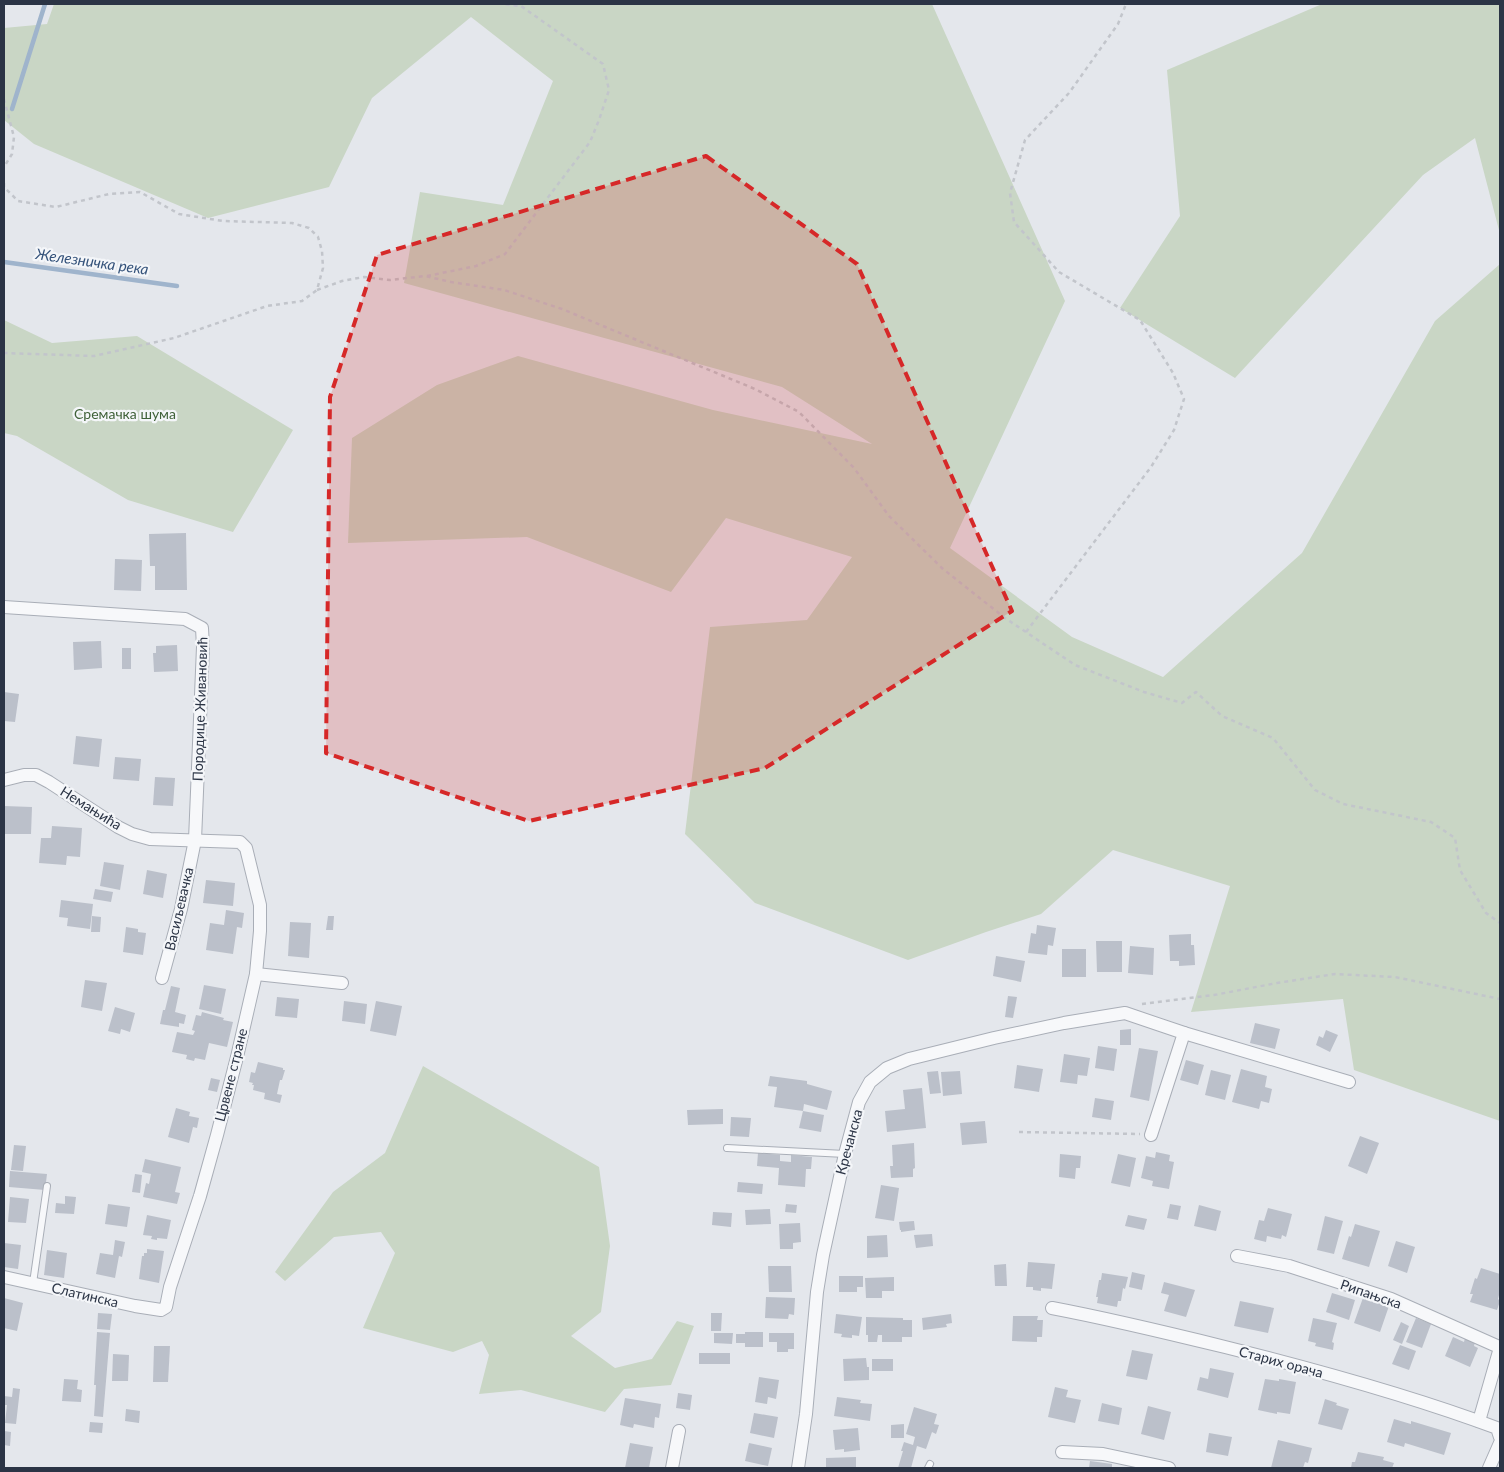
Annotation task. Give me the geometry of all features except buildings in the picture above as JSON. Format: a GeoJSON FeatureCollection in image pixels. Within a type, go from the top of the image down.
{"type":"FeatureCollection","features":[{"type":"Feature","properties":{"kind":"street","name":"Породице Живановић"},"geometry":{"type":"LineString","coordinates":[[4,607],[185,619],[202,628],[203,647],[195,840]]}},
{"type":"Feature","properties":{"kind":"street","name":"Немањића"},"geometry":{"type":"LineString","coordinates":[[4,780],[24,775],[36,775],[118,827],[132,834],[150,839],[240,842]]}},
{"type":"Feature","properties":{"kind":"street","name":"Васиљевачка"},"geometry":{"type":"LineString","coordinates":[[162,978],[181,909],[195,840]]}},
{"type":"Feature","properties":{"kind":"street","name":"Црвене стране"},"geometry":{"type":"LineString","coordinates":[[166,1307],[170,1287],[200,1196],[217,1135],[256,974],[260,931],[260,904],[246,848],[240,842]]}},
{"type":"Feature","properties":{"kind":"street"},"geometry":{"type":"LineString","coordinates":[[256,974],[342,983]]}},
{"type":"Feature","properties":{"kind":"street"},"geometry":{"type":"LineString","coordinates":[[1125,1013],[1184,1033],[1349,1082]]}},
{"type":"Feature","properties":{"kind":"street","name":"Кречанска"},"geometry":{"type":"LineString","coordinates":[[798,1468],[806,1414],[817,1292],[823,1255],[845,1154],[859,1102],[870,1082],[887,1068],[909,1059],[1064,1023],[1125,1013]]}},
{"type":"Feature","properties":{"kind":"street"},"geometry":{"type":"LineString","coordinates":[[1151,1135],[1184,1033]]}},
{"type":"Feature","properties":{"kind":"street","name":"Рипањска"},"geometry":{"type":"LineString","coordinates":[[1237,1256],[1289,1266],[1392,1299],[1500,1347],[1479,1421]]}},
{"type":"Feature","properties":{"kind":"street","name":"Слатинска"},"geometry":{"type":"LineString","coordinates":[[4,1277],[135,1306],[161,1310],[166,1307]]}},
{"type":"Feature","properties":{"kind":"street","name":"Старих орача"},"geometry":{"type":"LineString","coordinates":[[1052,1308],[1115,1320],[1297,1365],[1430,1404],[1479,1421],[1498,1428],[1500,1437]]}},
{"type":"Feature","properties":{"kind":"street"},"geometry":{"type":"LineString","coordinates":[[672,1468],[679,1431]]}},
{"type":"Feature","properties":{"kind":"street"},"geometry":{"type":"LineString","coordinates":[[1489,1468],[1500,1443]]}},
{"type":"Feature","properties":{"kind":"street"},"geometry":{"type":"LineString","coordinates":[[1062,1452],[1103,1454],[1168,1468]]}},
{"type":"Feature","properties":{"kind":"lane"},"geometry":{"type":"LineString","coordinates":[[727,1148],[845,1154]]}},
{"type":"Feature","properties":{"kind":"lane"},"geometry":{"type":"LineString","coordinates":[[33,1283],[47,1186]]}},
{"type":"Feature","properties":{"kind":"path"},"geometry":{"type":"LineString","coordinates":[[4,354],[94,356],[174,338],[267,306],[302,301],[317,290],[342,282],[364,277],[390,280],[426,276],[476,266],[505,254],[590,142],[600,120],[609,90],[602,64],[521,6],[502,4]]}},
{"type":"Feature","properties":{"kind":"path"},"geometry":{"type":"LineString","coordinates":[[1026,632],[1151,467],[1174,430],[1184,399],[1173,373],[1140,320],[1059,272],[1014,222],[1010,193],[1025,140],[1069,93],[1118,24],[1126,4]]}},
{"type":"Feature","properties":{"kind":"path"},"geometry":{"type":"LineString","coordinates":[[4,99],[14,137],[12,154],[4,167]]}},
{"type":"Feature","properties":{"kind":"path"},"geometry":{"type":"LineString","coordinates":[[4,183],[4,187],[18,201],[56,207],[109,194],[140,192],[179,214],[224,221],[292,223],[309,228],[318,237],[322,251],[323,268],[317,290]]}},
{"type":"Feature","properties":{"kind":"path"},"geometry":{"type":"LineString","coordinates":[[426,276],[504,290],[562,309],[755,389],[799,412],[854,468],[889,516],[943,569],[1005,618],[1075,665],[1144,692],[1182,702],[1196,692],[1222,716],[1273,738],[1315,790],[1343,804],[1430,822],[1455,838],[1460,870],[1486,913],[1500,923]]}},
{"type":"Feature","properties":{"kind":"path"},"geometry":{"type":"LineString","coordinates":[[1125,1013],[1141,1004],[1214,995],[1277,982],[1335,974],[1395,977],[1500,999]]}},
{"type":"Feature","properties":{"kind":"path"},"geometry":{"type":"LineString","coordinates":[[1019,1132],[1151,1135]]}},
{"type":"Feature","properties":{"kind":"highlighted area"},"geometry":{"type":"Polygon","coordinates":[[[706,156],[857,264],[1012,611],[765,768],[529,821],[326,753],[330,397],[377,255],[706,156]]]}},
{"type":"Feature","properties":{"kind":"green space"},"geometry":{"type":"Polygon","coordinates":[[[54,4],[932,4],[1065,301],[950,548],[1072,637],[1163,677],[1302,553],[1435,321],[1500,264],[1500,1121],[1354,1070],[1343,999],[1191,1012],[1230,886],[1113,850],[1041,914],[908,960],[755,903],[685,834],[710,627],[807,620],[852,557],[726,518],[671,592],[527,537],[348,543],[352,438],[437,385],[518,356],[713,410],[872,444],[782,387],[404,283],[420,192],[503,205],[553,81],[471,17],[372,98],[329,187],[208,218],[34,144],[4,120],[4,28],[47,24],[54,4]]]}},
{"type":"Feature","properties":{"kind":"green space"},"geometry":{"type":"Polygon","coordinates":[[[1322,4],[1500,4],[1500,234],[1475,138],[1423,175],[1235,378],[1120,308],[1180,216],[1167,70],[1322,4]]]}},
{"type":"Feature","properties":{"kind":"green space","name":"Сремачка шума"},"geometry":{"type":"Polygon","coordinates":[[[4,320],[52,343],[137,336],[293,430],[233,532],[128,500],[17,436],[4,433],[4,320]]]}},
{"type":"Feature","properties":{"kind":"green space"},"geometry":{"type":"Polygon","coordinates":[[[423,1066],[599,1167],[610,1246],[601,1312],[571,1336],[615,1368],[652,1359],[677,1321],[694,1326],[671,1385],[624,1389],[605,1412],[521,1390],[479,1394],[489,1355],[482,1341],[453,1352],[363,1328],[395,1253],[381,1232],[334,1237],[285,1281],[275,1272],[333,1192],[385,1153],[423,1066]]]}},
{"type":"Feature","properties":{"kind":"waterway"},"geometry":{"type":"LineString","coordinates":[[12,109],[45,4]]}},
{"type":"Feature","properties":{"kind":"waterway","name":"Железничка река"},"geometry":{"type":"LineString","coordinates":[[4,262],[177,286]]}}]}
